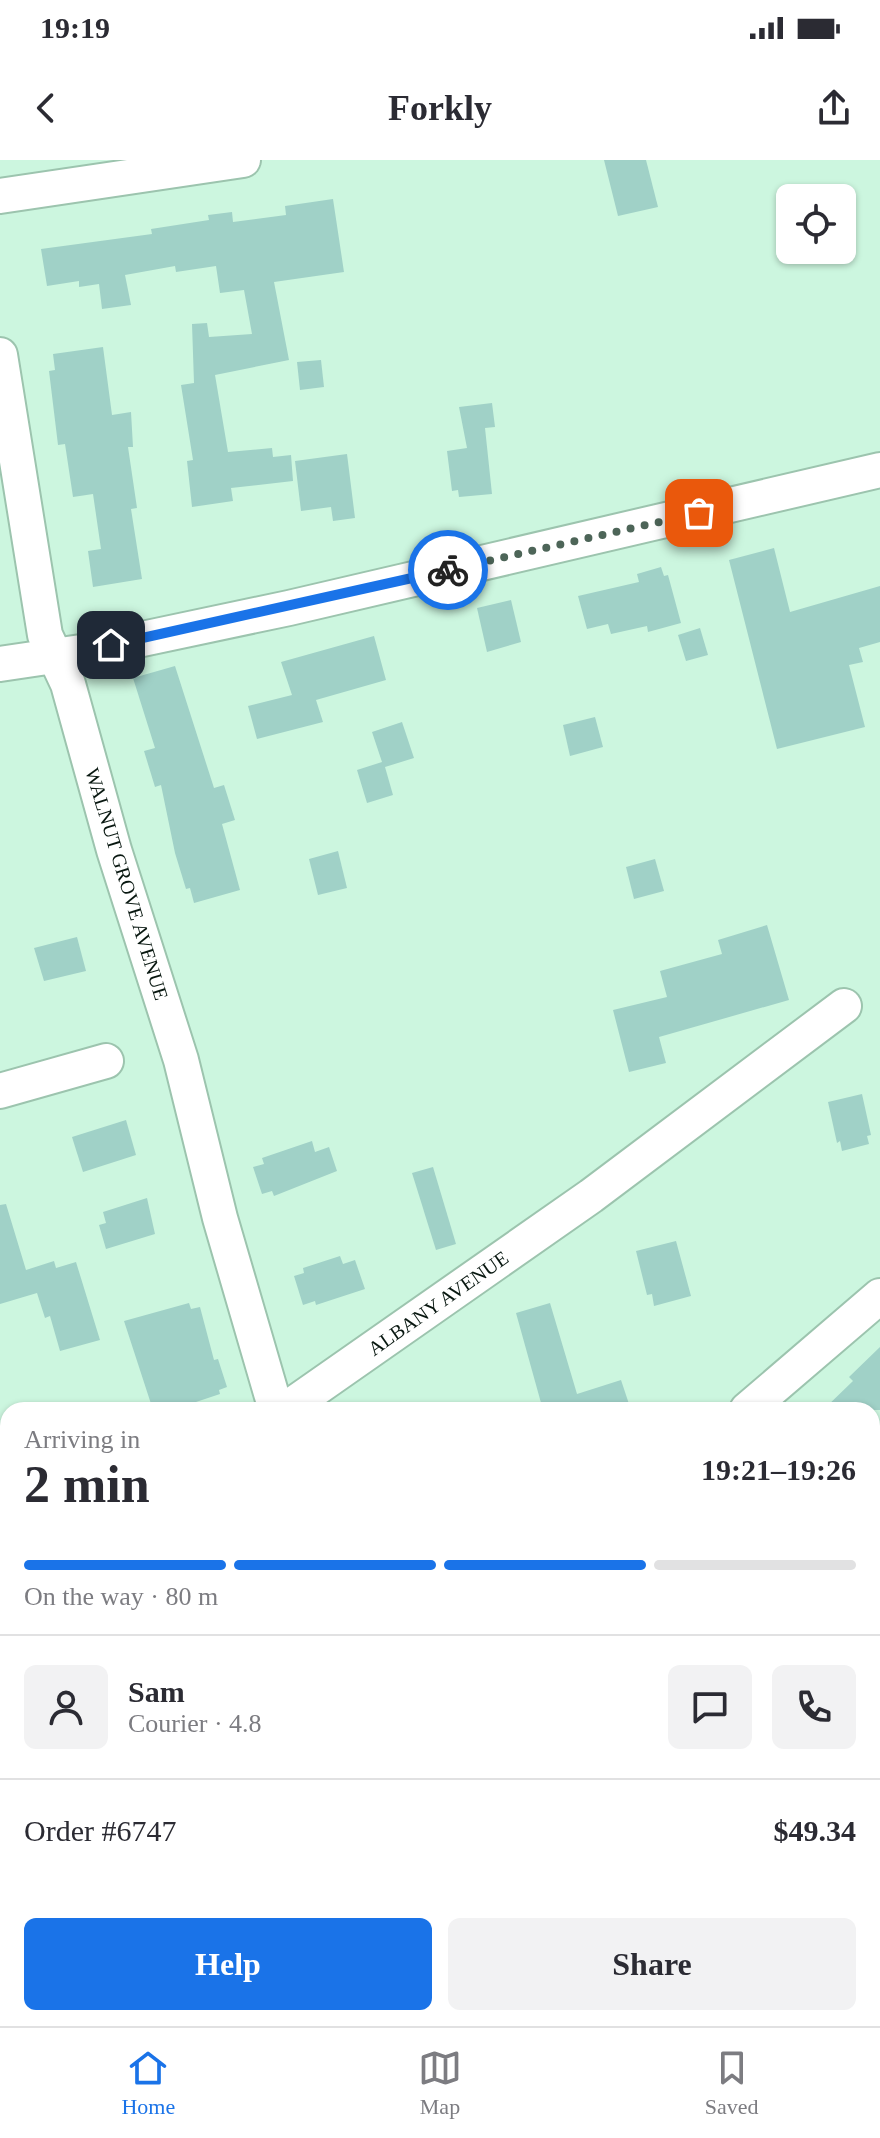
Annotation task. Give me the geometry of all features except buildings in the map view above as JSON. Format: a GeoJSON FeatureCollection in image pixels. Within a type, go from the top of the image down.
{"type":"FeatureCollection","features":[{"type":"Feature","properties":{"kind":"street"},"geometry":{"type":"LineString","coordinates":[[0,196],[243,160]]}},
{"type":"Feature","properties":{"kind":"street","name":"WALNUT GROVE AVENUE"},"geometry":{"type":"LineString","coordinates":[[0,355],[45,635],[68,684],[114,850],[181,1060],[220,1218],[274,1402]]}},
{"type":"Feature","properties":{"kind":"street"},"geometry":{"type":"LineString","coordinates":[[0,664],[289,608],[880,470]]}},
{"type":"Feature","properties":{"kind":"street","name":"ALBANY AVENUE"},"geometry":{"type":"LineString","coordinates":[[296,1402],[591,1196],[844,1006]]}},
{"type":"Feature","properties":{"kind":"street"},"geometry":{"type":"LineString","coordinates":[[0,1091],[106,1061]]}},
{"type":"Feature","properties":{"kind":"street"},"geometry":{"type":"LineString","coordinates":[[756,1402],[880,1296]]}},
{"type":"Feature","properties":{"kind":"way so far"},"geometry":{"type":"LineString","coordinates":[[448,570],[699,513]]}},
{"type":"Feature","properties":{"kind":"route"},"geometry":{"type":"LineString","coordinates":[[111,645],[289,608],[448,570]]}}]}
